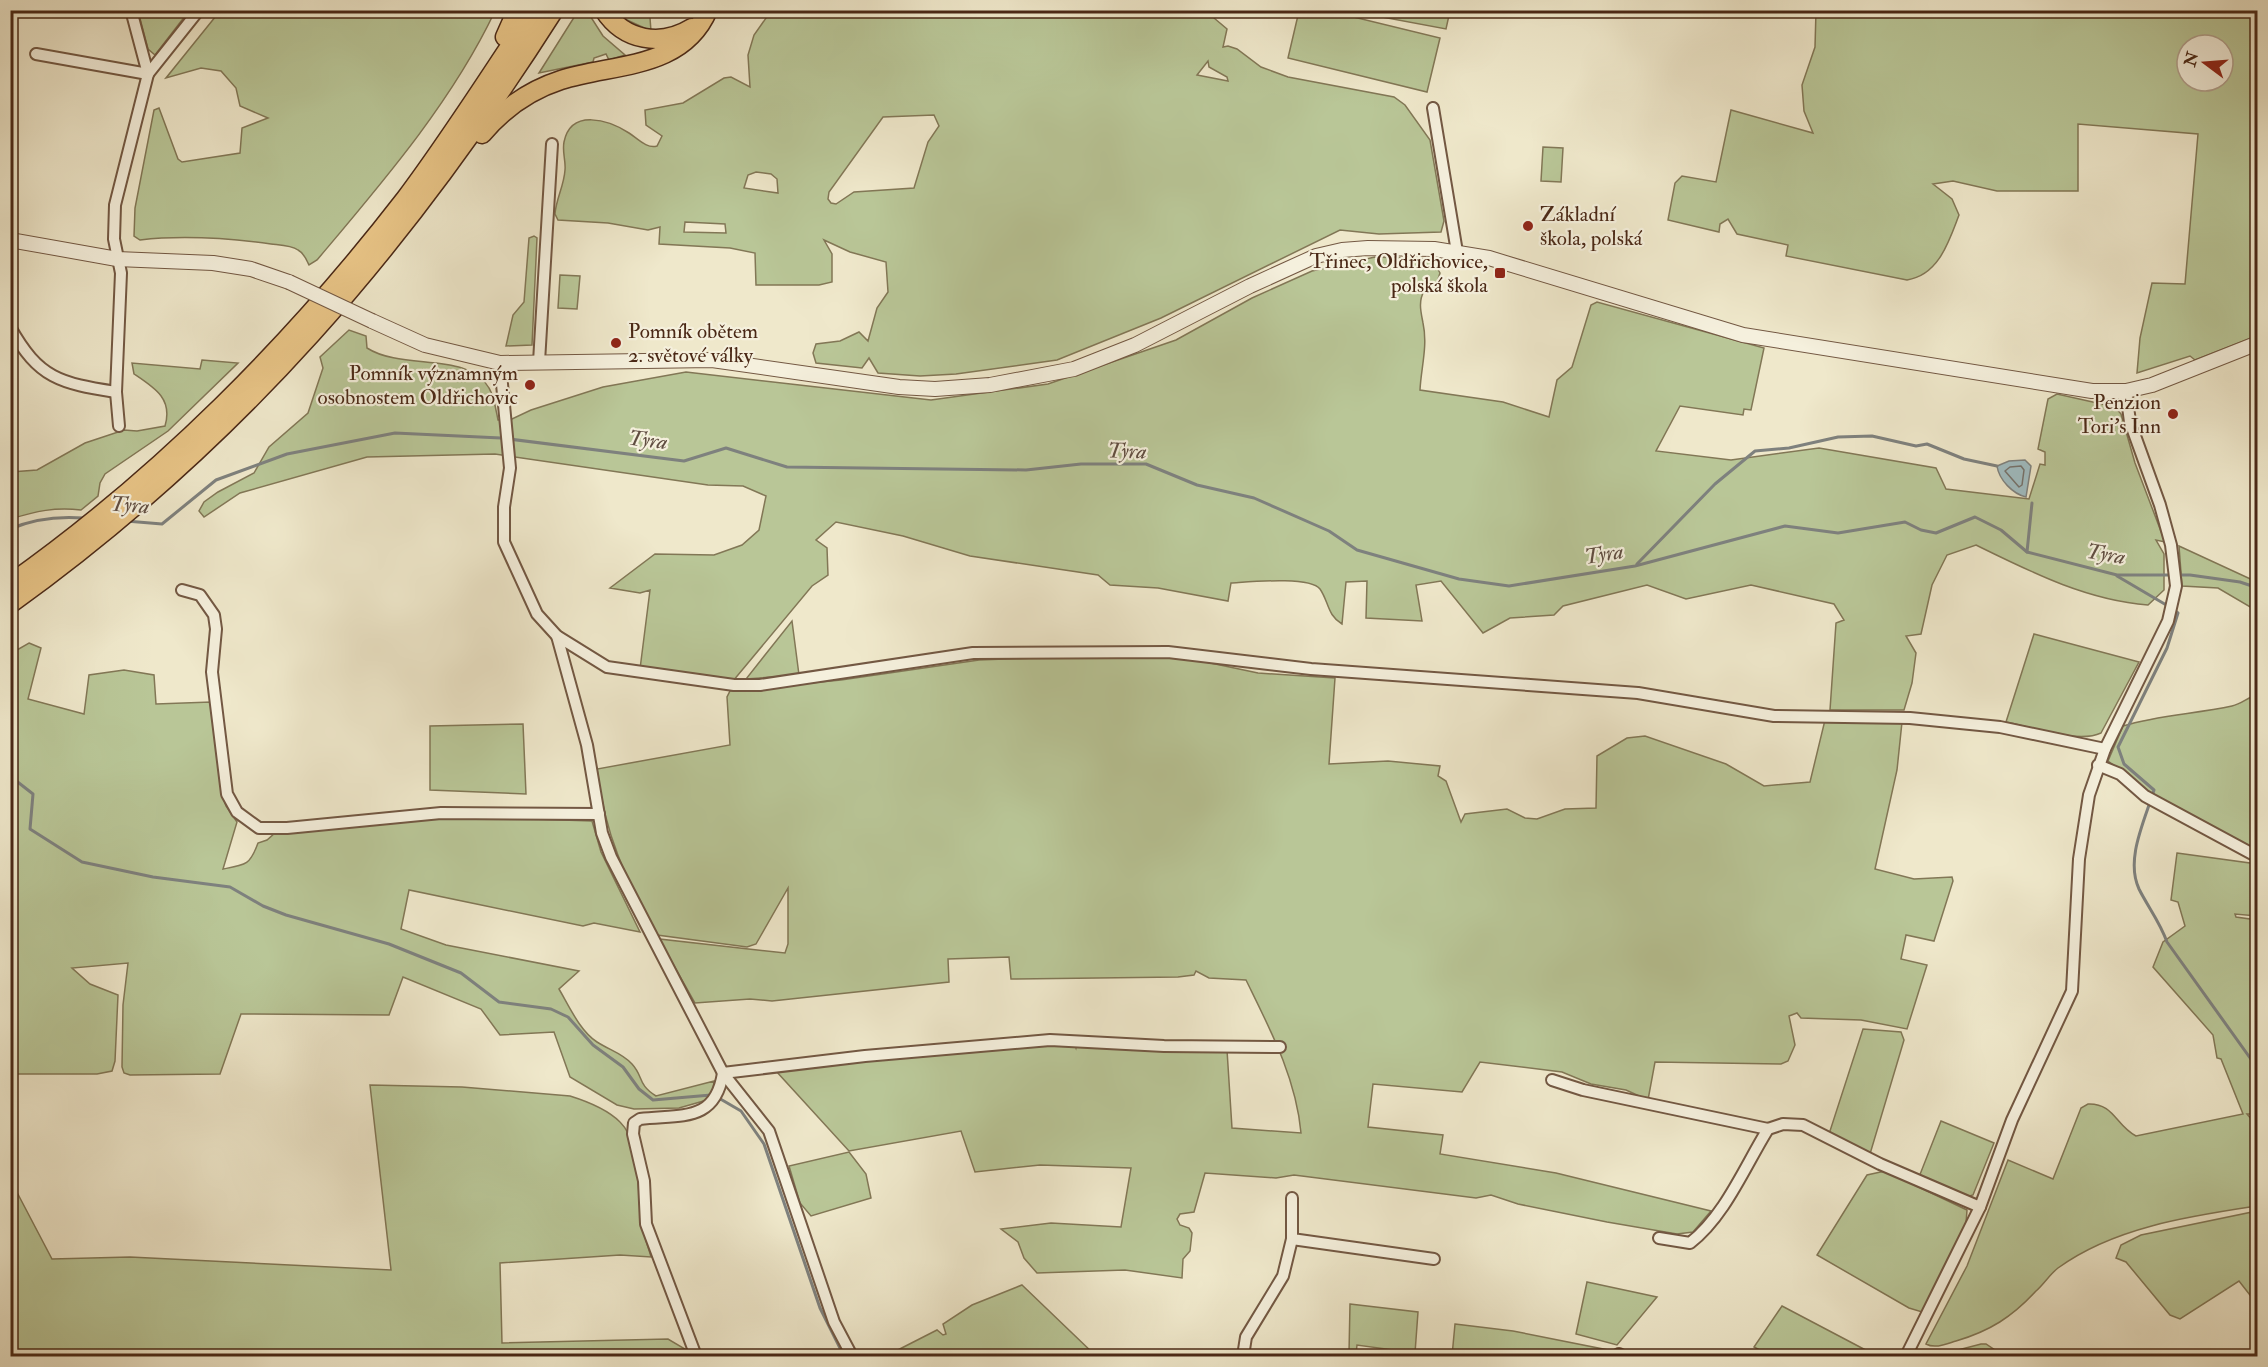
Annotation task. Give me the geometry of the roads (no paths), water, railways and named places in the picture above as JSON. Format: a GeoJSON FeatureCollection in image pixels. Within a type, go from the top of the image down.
{"type":"FeatureCollection","features":[{"type":"Feature","properties":{"kind":"highway"},"geometry":{"type":"LineString","coordinates":[[454,130],[469,94],[494,57],[518,10]]}},
{"type":"Feature","properties":{"kind":"highway"},"geometry":{"type":"LineString","coordinates":[[10,584],[113,504],[247,380],[301,322],[356,261],[454,130],[534,10]]}},
{"type":"Feature","properties":{"kind":"highway"},"geometry":{"type":"LineString","coordinates":[[10,604],[62,566],[140,503],[202,448],[260,391],[368,271],[420,205],[470,136],[554,10]]}},
{"type":"Feature","properties":{"kind":"highway"},"geometry":{"type":"LineString","coordinates":[[604,10],[614,23],[628,33],[653,40],[678,35],[694,27],[707,13]]}},
{"type":"Feature","properties":{"kind":"highway"},"geometry":{"type":"LineString","coordinates":[[420,205],[449,180],[487,129],[518,102],[562,80],[667,54],[686,42],[707,13]]}},
{"type":"Feature","properties":{"kind":"street"},"geometry":{"type":"LineString","coordinates":[[131,10],[148,74]]}},
{"type":"Feature","properties":{"kind":"street"},"geometry":{"type":"LineString","coordinates":[[119,426],[116,392],[121,273],[114,239],[115,205],[148,74],[199,10]]}},
{"type":"Feature","properties":{"kind":"street"},"geometry":{"type":"LineString","coordinates":[[36,54],[148,74]]}},
{"type":"Feature","properties":{"kind":"street"},"geometry":{"type":"LineString","coordinates":[[1433,108],[1457,252]]}},
{"type":"Feature","properties":{"kind":"street"},"geometry":{"type":"LineString","coordinates":[[539,363],[552,144]]}},
{"type":"Feature","properties":{"kind":"street"},"geometry":{"type":"LineString","coordinates":[[10,240],[117,259],[213,263],[251,269],[289,282],[425,345],[500,363],[712,360],[899,387],[935,389],[990,385],[1074,369],[1135,345],[1279,272],[1316,256],[1342,250],[1368,248],[1457,252],[1489,258],[1743,335],[2092,391],[2126,391],[2152,385],[2258,344]]}},
{"type":"Feature","properties":{"kind":"street"},"geometry":{"type":"LineString","coordinates":[[10,327],[34,362],[57,379],[75,385],[116,392]]}},
{"type":"Feature","properties":{"kind":"street"},"geometry":{"type":"LineString","coordinates":[[500,363],[510,468],[504,507],[504,542],[537,614],[557,636],[607,667],[734,685],[760,685],[973,653],[1168,652],[1311,669],[1638,693],[1774,716],[1910,718],[2000,727],[2105,749]]}},
{"type":"Feature","properties":{"kind":"street"},"geometry":{"type":"LineString","coordinates":[[1906,1356],[1980,1208],[2013,1120],[2072,991],[2079,859],[2089,795],[2105,749],[2168,621],[2176,586],[2170,545],[2160,505],[2130,422],[2126,391]]}},
{"type":"Feature","properties":{"kind":"street"},"geometry":{"type":"LineString","coordinates":[[182,590],[200,595],[214,615],[216,629],[212,672],[226,794],[237,812],[259,828],[287,828],[441,813],[599,814]]}},
{"type":"Feature","properties":{"kind":"street"},"geometry":{"type":"LineString","coordinates":[[557,636],[587,745],[602,833],[611,857],[723,1073],[769,1131],[834,1322],[852,1356]]}},
{"type":"Feature","properties":{"kind":"street"},"geometry":{"type":"LineString","coordinates":[[2098,765],[2120,774],[2145,796],[2258,857]]}},
{"type":"Feature","properties":{"kind":"street"},"geometry":{"type":"LineString","coordinates":[[723,1073],[865,1056],[1050,1040],[1164,1046],[1280,1047]]}},
{"type":"Feature","properties":{"kind":"street"},"geometry":{"type":"LineString","coordinates":[[696,1356],[646,1224],[644,1181],[633,1134],[634,1123],[640,1119],[690,1114],[714,1102],[720,1090],[723,1073]]}},
{"type":"Feature","properties":{"kind":"street"},"geometry":{"type":"LineString","coordinates":[[1552,1080],[1583,1090],[1768,1129],[1783,1124],[1803,1125],[1880,1164],[1980,1208]]}},
{"type":"Feature","properties":{"kind":"street"},"geometry":{"type":"LineString","coordinates":[[1659,1238],[1690,1243],[1699,1236],[1719,1212],[1768,1129]]}},
{"type":"Feature","properties":{"kind":"street"},"geometry":{"type":"LineString","coordinates":[[1243,1356],[1246,1337],[1283,1276],[1292,1239],[1292,1198]]}},
{"type":"Feature","properties":{"kind":"street"},"geometry":{"type":"LineString","coordinates":[[1292,1239],[1434,1259]]}},
{"type":"Feature","properties":{"kind":"water"},"geometry":{"type":"Polygon","coordinates":[[[2025,460],[2031,466],[2026,497],[2007,486],[1997,466],[2009,461],[2025,460]]]}},
{"type":"Feature","properties":{"kind":"waterway","name":"Tyra"},"geometry":{"type":"LineString","coordinates":[[126,521],[162,524],[216,480],[287,454],[395,433],[501,438],[684,461],[726,448],[787,467],[1026,470],[1081,464],[1146,464],[1197,485],[1254,498],[1329,531],[1357,550],[1459,579],[1509,586],[1635,566],[1785,526],[1838,533],[1905,522],[1921,530],[1936,533],[1975,517],[2001,530],[2027,552],[2117,575],[2190,575],[2240,582],[2258,588]]}},
{"type":"Feature","properties":{"kind":"waterway"},"geometry":{"type":"LineString","coordinates":[[1637,564],[1715,484],[1755,451],[1789,448],[1838,437],[1872,436],[1916,446],[1927,444],[1964,459],[1997,466]]}},
{"type":"Feature","properties":{"kind":"waterway"},"geometry":{"type":"LineString","coordinates":[[2027,552],[2032,503]]}},
{"type":"Feature","properties":{"kind":"waterway","name":"Tyra"},"geometry":{"type":"LineString","coordinates":[[10,529],[46,519],[84,518]]}},
{"type":"Feature","properties":{"kind":"waterway"},"geometry":{"type":"LineString","coordinates":[[2117,576],[2168,606]]}},
{"type":"Feature","properties":{"kind":"waterway"},"geometry":{"type":"LineString","coordinates":[[2174,610],[2178,613],[2167,648],[2118,747],[2124,764],[2154,790],[2135,852],[2135,877],[2167,942],[2258,1069]]}},
{"type":"Feature","properties":{"kind":"waterway"},"geometry":{"type":"LineString","coordinates":[[10,776],[33,794],[30,829],[82,862],[153,877],[230,887],[263,906],[286,915],[389,944],[461,973],[499,1002],[551,1009],[568,1017],[593,1045],[623,1067],[639,1089],[653,1100],[711,1095]]}},
{"type":"Feature","properties":{"kind":"waterway"},"geometry":{"type":"LineString","coordinates":[[717,1097],[741,1111],[764,1144],[820,1308],[844,1356]]}},
{"type":"Feature","properties":{"kind":"place","name":"Základní škola, polská"},"geometry":{"type":"Point","coordinates":[1528,226]}},
{"type":"Feature","properties":{"kind":"place","name":"Třinec, Oldřichovice, polská škola"},"geometry":{"type":"Point","coordinates":[1500,273]}},
{"type":"Feature","properties":{"kind":"place","name":"Pomník obětem 2. světové války"},"geometry":{"type":"Point","coordinates":[616,343]}},
{"type":"Feature","properties":{"kind":"place","name":"Pomník významným osobnostem Oldřichovic"},"geometry":{"type":"Point","coordinates":[530,385]}},
{"type":"Feature","properties":{"kind":"place","name":"Penzion Tori's Inn"},"geometry":{"type":"Point","coordinates":[2173,414]}}]}
